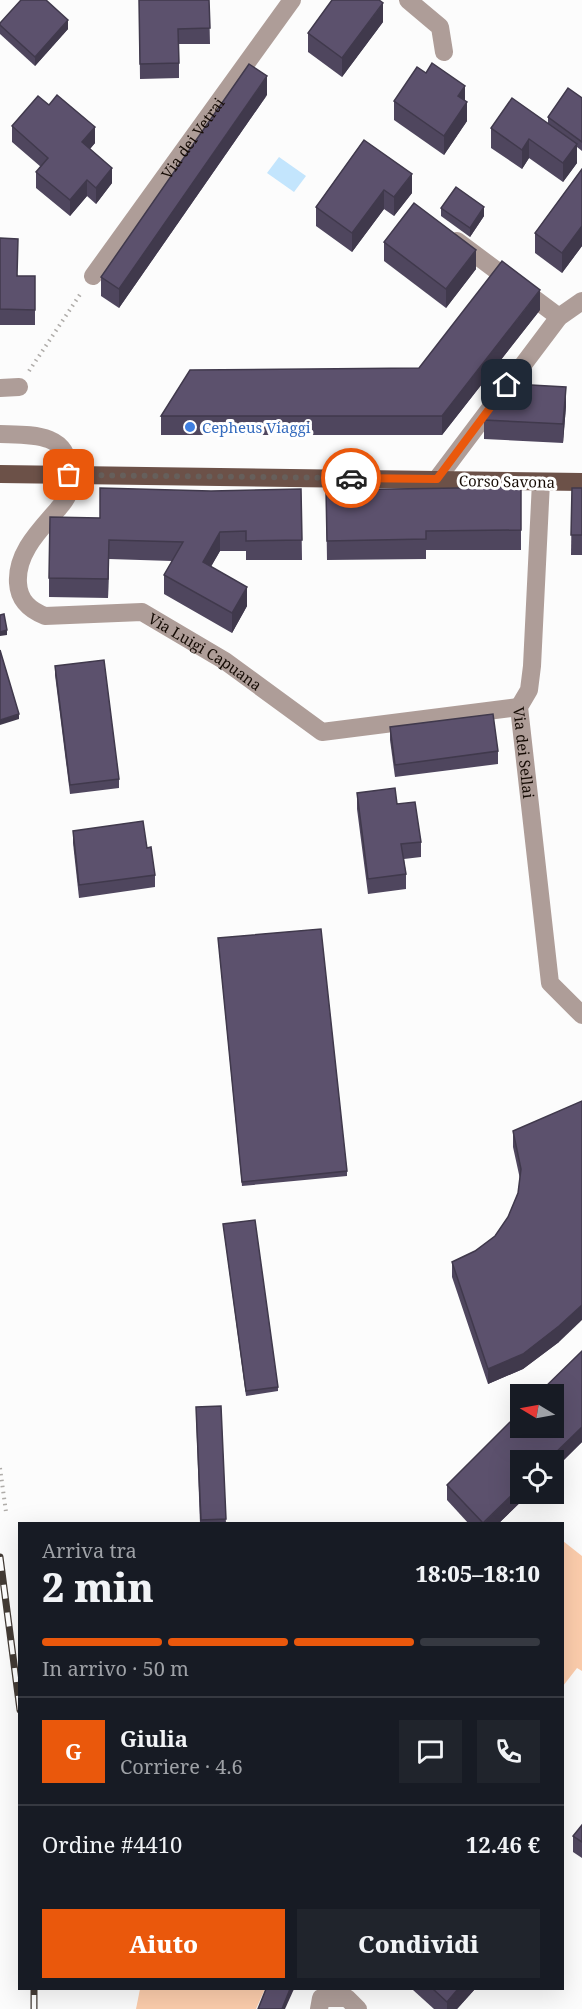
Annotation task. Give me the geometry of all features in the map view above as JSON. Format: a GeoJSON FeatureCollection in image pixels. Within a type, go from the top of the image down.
{"type":"FeatureCollection","features":[{"type":"Feature","properties":{"kind":"main road","name":"Corso Savona"},"geometry":{"type":"LineString","coordinates":[[0,474],[582,482]]}},
{"type":"Feature","properties":{"kind":"street","name":"Via dei Vetrai"},"geometry":{"type":"LineString","coordinates":[[93,276],[292,0]]}},
{"type":"Feature","properties":{"kind":"street"},"geometry":{"type":"LineString","coordinates":[[408,0],[440,27],[444,52]]}},
{"type":"Feature","properties":{"kind":"street"},"geometry":{"type":"LineString","coordinates":[[444,231],[559,317]]}},
{"type":"Feature","properties":{"kind":"street"},"geometry":{"type":"LineString","coordinates":[[437,479],[559,317],[582,301]]}},
{"type":"Feature","properties":{"kind":"street"},"geometry":{"type":"LineString","coordinates":[[0,388],[19,387]]}},
{"type":"Feature","properties":{"kind":"street"},"geometry":{"type":"LineString","coordinates":[[0,434],[32,435],[58,442],[69,456],[69,475]]}},
{"type":"Feature","properties":{"kind":"street","name":"Via Luigi Capuana"},"geometry":{"type":"LineString","coordinates":[[69,475],[68,495],[30,544],[21,560],[18,576],[19,591],[27,606],[34,612],[45,616],[142,612],[225,661],[322,732],[519,707]]}},
{"type":"Feature","properties":{"kind":"street","name":"Via dei Sellai"},"geometry":{"type":"LineString","coordinates":[[541,482],[532,666],[529,690],[519,707],[550,982],[582,1015]]}},
{"type":"Feature","properties":{"kind":"street"},"geometry":{"type":"LineString","coordinates":[[319,2009],[321,1998],[353,2003]]}},
{"type":"Feature","properties":{"kind":"path"},"geometry":{"type":"LineString","coordinates":[[19,387],[93,276]]}},
{"type":"Feature","properties":{"kind":"path"},"geometry":{"type":"LineString","coordinates":[[0,1468],[6,1512]]}},
{"type":"Feature","properties":{"kind":"shaded area"},"geometry":{"type":"Polygon","coordinates":[[[564,1542],[582,1556],[582,1671],[577,1668],[564,1685],[564,1542]]]}},
{"type":"Feature","properties":{"kind":"shaded area"},"geometry":{"type":"Polygon","coordinates":[[[140,1990],[265,1990],[256,2009],[136,2009],[140,1990]]]}},
{"type":"Feature","properties":{"kind":"water"},"geometry":{"type":"Polygon","coordinates":[[[279,157],[306,176],[294,192],[267,173],[279,157]]]}},
{"type":"Feature","properties":{"kind":"building"},"geometry":{"type":"Polygon","coordinates":[[[21,0],[46,0],[68,20],[35,57],[0,25],[21,0]]]}},
{"type":"Feature","properties":{"kind":"building"},"geometry":{"type":"Polygon","coordinates":[[[139,0],[209,0],[210,28],[178,29],[179,63],[140,64],[139,0]]]}},
{"type":"Feature","properties":{"kind":"building"},"geometry":{"type":"Polygon","coordinates":[[[332,0],[379,0],[383,3],[342,58],[308,33],[332,0]]]}},
{"type":"Feature","properties":{"kind":"building"},"geometry":{"type":"Polygon","coordinates":[[[432,63],[465,86],[458,96],[467,102],[444,136],[394,101],[417,67],[426,73],[432,63]]]}},
{"type":"Feature","properties":{"kind":"building"},"geometry":{"type":"Polygon","coordinates":[[[249,64],[267,76],[119,289],[101,277],[249,64]]]}},
{"type":"Feature","properties":{"kind":"building"},"geometry":{"type":"Polygon","coordinates":[[[568,88],[582,98],[582,142],[548,117],[568,88]]]}},
{"type":"Feature","properties":{"kind":"building"},"geometry":{"type":"Polygon","coordinates":[[[57,95],[95,127],[82,142],[112,168],[96,188],[87,180],[70,200],[36,172],[48,158],[12,126],[38,96],[49,105],[57,95]]]}},
{"type":"Feature","properties":{"kind":"building"},"geometry":{"type":"Polygon","coordinates":[[[512,98],[577,144],[563,163],[529,139],[522,150],[491,128],[512,98]]]}},
{"type":"Feature","properties":{"kind":"building"},"geometry":{"type":"Polygon","coordinates":[[[364,140],[412,174],[394,197],[384,190],[352,233],[316,207],[364,140]]]}},
{"type":"Feature","properties":{"kind":"building"},"geometry":{"type":"Polygon","coordinates":[[[582,169],[582,226],[562,253],[535,233],[582,169]]]}},
{"type":"Feature","properties":{"kind":"building"},"geometry":{"type":"Polygon","coordinates":[[[456,187],[484,207],[470,228],[441,208],[456,187]]]}},
{"type":"Feature","properties":{"kind":"building"},"geometry":{"type":"Polygon","coordinates":[[[414,203],[476,250],[446,289],[384,242],[414,203]]]}},
{"type":"Feature","properties":{"kind":"building"},"geometry":{"type":"Polygon","coordinates":[[[0,238],[18,239],[17,276],[35,276],[35,310],[0,309],[0,238]]]}},
{"type":"Feature","properties":{"kind":"building"},"geometry":{"type":"Polygon","coordinates":[[[502,261],[540,290],[442,416],[161,416],[190,370],[419,368],[502,261]]]}},
{"type":"Feature","properties":{"kind":"building"},"geometry":{"type":"Polygon","coordinates":[[[513,384],[566,387],[563,424],[484,420],[513,384]]]}},
{"type":"Feature","properties":{"kind":"building"},"geometry":{"type":"Polygon","coordinates":[[[521,487],[521,530],[426,531],[426,539],[327,541],[326,490],[521,487]]]}},
{"type":"Feature","properties":{"kind":"building"},"geometry":{"type":"Polygon","coordinates":[[[100,488],[211,491],[301,489],[302,540],[246,541],[246,531],[220,532],[203,562],[247,587],[232,613],[164,575],[183,542],[109,540],[108,579],[49,578],[50,517],[100,518],[100,488]]]}},
{"type":"Feature","properties":{"kind":"building"},"geometry":{"type":"Polygon","coordinates":[[[572,488],[582,488],[582,535],[571,535],[572,488]]]}},
{"type":"Feature","properties":{"kind":"building"},"geometry":{"type":"Polygon","coordinates":[[[4,614],[7,630],[0,632],[0,615],[4,614]]]}},
{"type":"Feature","properties":{"kind":"building"},"geometry":{"type":"Polygon","coordinates":[[[0,650],[19,714],[0,720],[0,650]]]}},
{"type":"Feature","properties":{"kind":"building"},"geometry":{"type":"Polygon","coordinates":[[[104,660],[119,779],[70,785],[55,666],[104,660]]]}},
{"type":"Feature","properties":{"kind":"building"},"geometry":{"type":"Polygon","coordinates":[[[493,714],[498,751],[395,765],[390,727],[493,714]]]}},
{"type":"Feature","properties":{"kind":"building"},"geometry":{"type":"Polygon","coordinates":[[[395,788],[397,804],[415,802],[421,842],[401,844],[406,874],[368,879],[357,793],[395,788]]]}},
{"type":"Feature","properties":{"kind":"building"},"geometry":{"type":"Polygon","coordinates":[[[143,821],[147,848],[151,847],[155,875],[79,885],[73,831],[143,821]]]}},
{"type":"Feature","properties":{"kind":"building"},"geometry":{"type":"Polygon","coordinates":[[[321,929],[347,1171],[242,1182],[218,938],[321,929]]]}},
{"type":"Feature","properties":{"kind":"building"},"geometry":{"type":"Polygon","coordinates":[[[582,1101],[582,1305],[523,1354],[488,1369],[452,1262],[475,1251],[495,1236],[508,1217],[518,1193],[521,1169],[513,1131],[582,1101]]]}},
{"type":"Feature","properties":{"kind":"building"},"geometry":{"type":"Polygon","coordinates":[[[255,1220],[278,1387],[246,1391],[223,1224],[255,1220]]]}},
{"type":"Feature","properties":{"kind":"building"},"geometry":{"type":"Polygon","coordinates":[[[582,1351],[582,1427],[558,1450],[510,1450],[510,1497],[484,1522],[447,1485],[510,1422],[510,1438],[564,1438],[564,1384],[548,1384],[582,1351]]]}},
{"type":"Feature","properties":{"kind":"building"},"geometry":{"type":"Polygon","coordinates":[[[221,1406],[226,1519],[201,1520],[196,1407],[221,1406]]]}},
{"type":"Feature","properties":{"kind":"building"},"geometry":{"type":"Polygon","coordinates":[[[582,1825],[582,1842],[573,1836],[582,1825]]]}},
{"type":"Feature","properties":{"kind":"building"},"geometry":{"type":"Polygon","coordinates":[[[266,1990],[290,1990],[282,2009],[258,2009],[266,1990]]]}},
{"type":"Feature","properties":{"kind":"building"},"geometry":{"type":"Polygon","coordinates":[[[434,1990],[457,1990],[447,2002],[434,1990]]]}},
{"type":"Feature","properties":{"kind":"railway"},"geometry":{"type":"LineString","coordinates":[[0,1557],[18,1695]]}},
{"type":"Feature","properties":{"kind":"railway"},"geometry":{"type":"LineString","coordinates":[[34,1990],[34,2009]]}},
{"type":"Feature","properties":{"kind":"way so far"},"geometry":{"type":"LineString","coordinates":[[69,475],[351,478]]}},
{"type":"Feature","properties":{"kind":"place","name":"Cepheus Viaggi"},"geometry":{"type":"Point","coordinates":[190,427]}},
{"type":"Feature","properties":{"kind":"route"},"geometry":{"type":"LineString","coordinates":[[351,478],[437,479],[507,385]]}}]}
